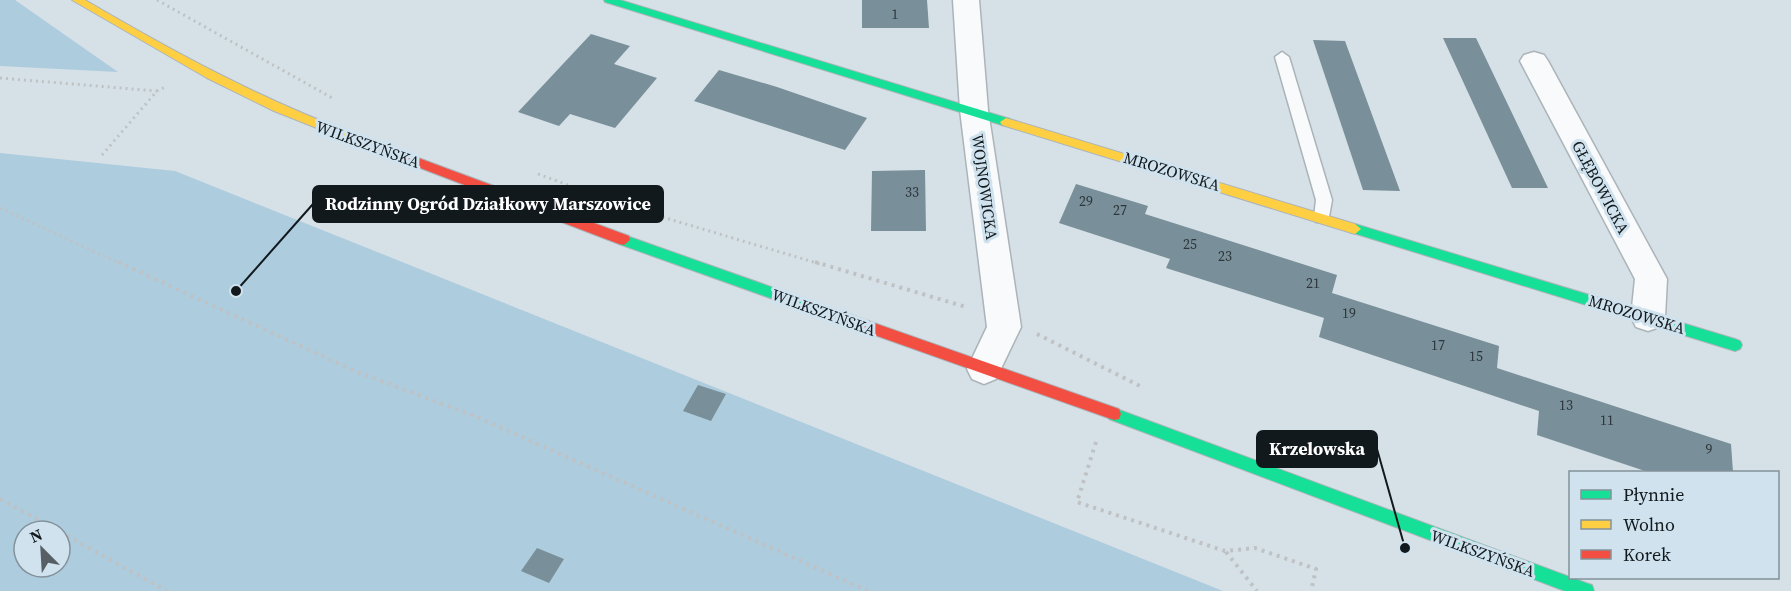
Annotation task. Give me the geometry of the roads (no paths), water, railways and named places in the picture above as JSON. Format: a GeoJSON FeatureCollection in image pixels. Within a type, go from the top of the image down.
{"type":"FeatureCollection","features":[{"type":"Feature","properties":{"kind":"street","name":"WILKSZYŃSKA"},"geometry":{"type":"LineString","coordinates":[[77,0],[197,71],[292,117],[388,150],[543,212],[1106,412],[1586,591]]}},
{"type":"Feature","properties":{"kind":"street","name":"MROZOWSKA"},"geometry":{"type":"LineString","coordinates":[[609,0],[1735,345]]}},
{"type":"Feature","properties":{"kind":"street","name":"WOJNOWICKA"},"geometry":{"type":"LineString","coordinates":[[966,0],[974,110],[1004,327],[984,369]]}},
{"type":"Feature","properties":{"kind":"street","name":"GŁĘBOWICKA"},"geometry":{"type":"LineString","coordinates":[[1534,61],[1651,279],[1648,317]]}},
{"type":"Feature","properties":{"kind":"lane"},"geometry":{"type":"LineString","coordinates":[[1282,57],[1324,200],[1322,217]]}},
{"type":"Feature","properties":{"kind":"place","name":"Rodzinny Ogród Działkowy Marszowice"},"geometry":{"type":"Point","coordinates":[236,291]}},
{"type":"Feature","properties":{"kind":"place","name":"Krzelowska"},"geometry":{"type":"Point","coordinates":[1405,548]}}]}
